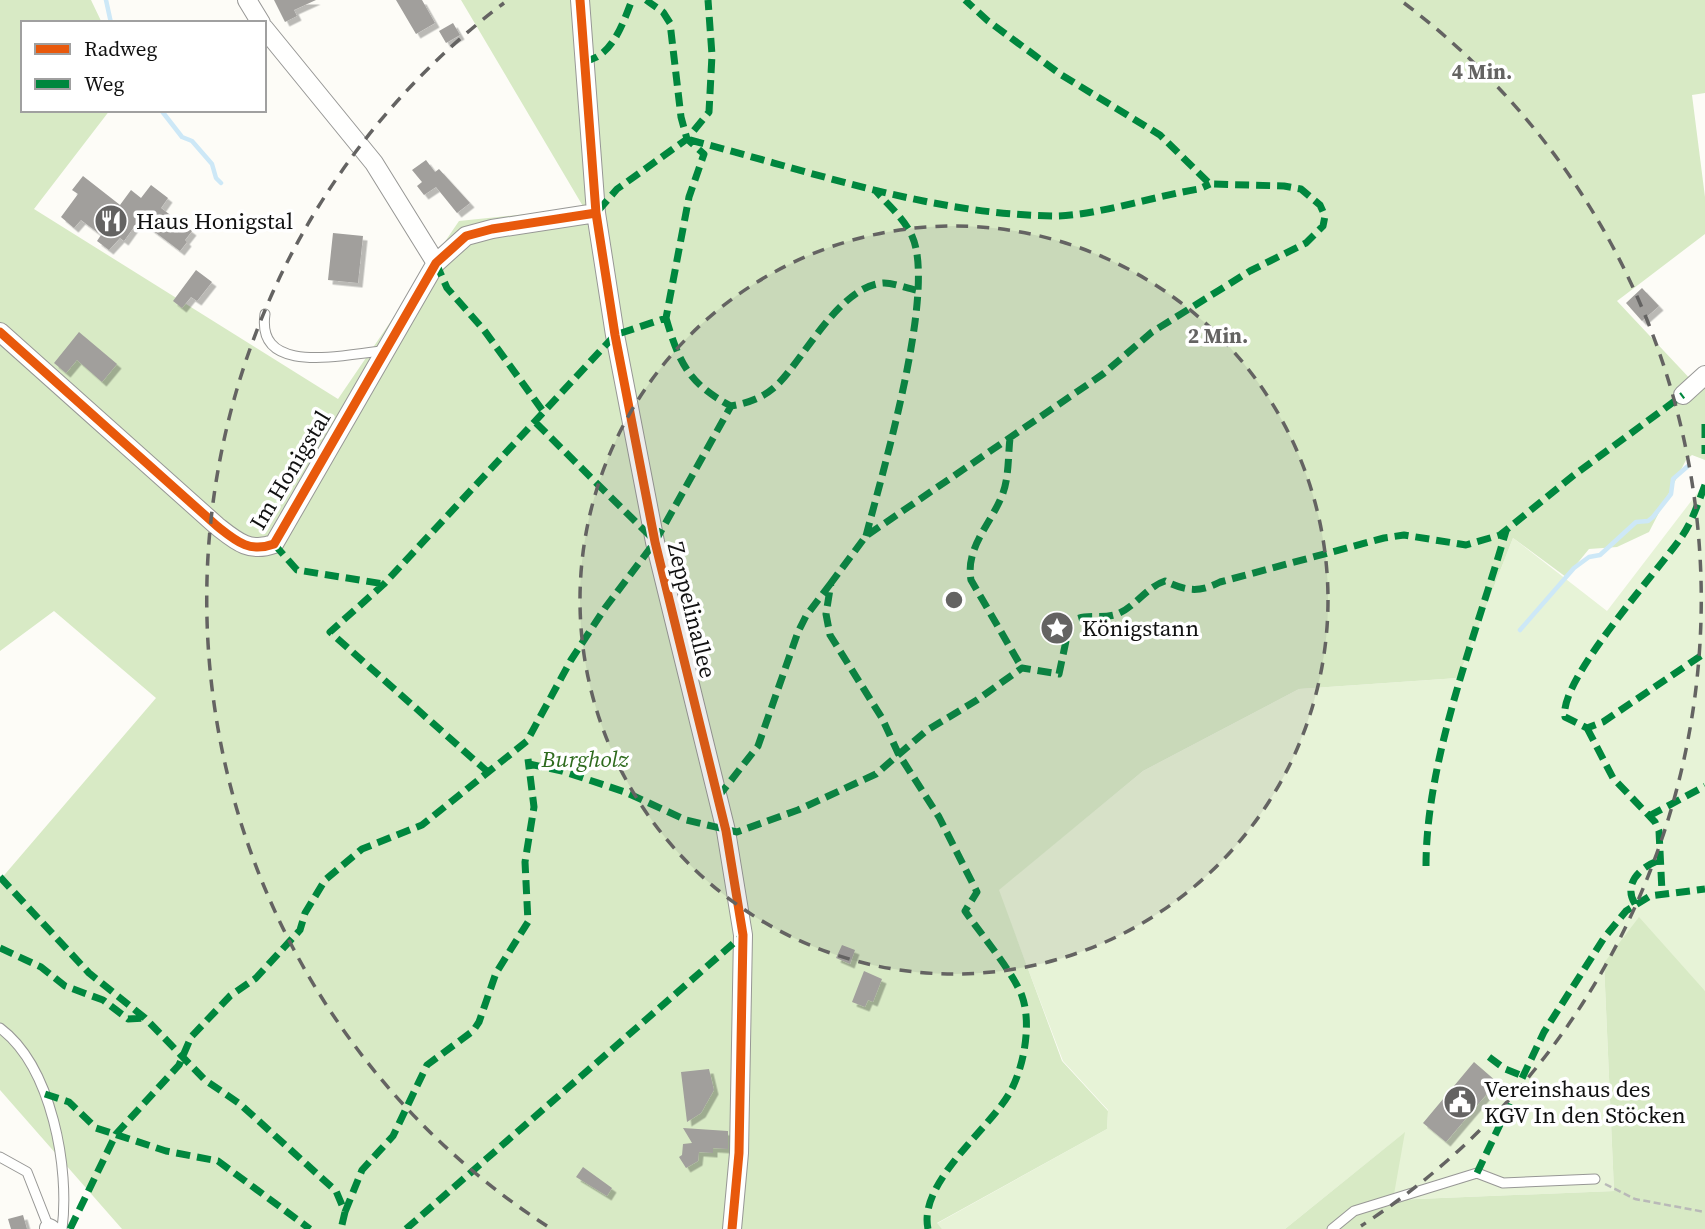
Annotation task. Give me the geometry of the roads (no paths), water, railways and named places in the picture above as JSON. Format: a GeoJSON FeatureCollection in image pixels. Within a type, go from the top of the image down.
{"type":"FeatureCollection","features":[{"type":"Feature","properties":{"kind":"street"},"geometry":{"type":"LineString","coordinates":[[247,0],[260,21]]}},
{"type":"Feature","properties":{"kind":"street","name":"Zeppelinallee"},"geometry":{"type":"LineString","coordinates":[[580,0],[596,213],[615,335],[655,542],[736,883],[743,935],[739,1153],[732,1229]]}},
{"type":"Feature","properties":{"kind":"street"},"geometry":{"type":"LineString","coordinates":[[266,30],[374,163],[436,263]]}},
{"type":"Feature","properties":{"kind":"street","name":"Im Honigstal"},"geometry":{"type":"LineString","coordinates":[[0,332],[217,526],[242,545],[253,549],[274,544],[436,263],[466,236],[492,229],[596,213]]}},
{"type":"Feature","properties":{"kind":"street"},"geometry":{"type":"LineString","coordinates":[[1683,395],[1705,376]]}},
{"type":"Feature","properties":{"kind":"lane"},"geometry":{"type":"LineString","coordinates":[[265,314],[263,331],[270,345],[291,356],[383,351]]}},
{"type":"Feature","properties":{"kind":"lane"},"geometry":{"type":"LineString","coordinates":[[0,1028],[33,1064],[45,1094],[65,1175],[54,1229]]}},
{"type":"Feature","properties":{"kind":"lane"},"geometry":{"type":"LineString","coordinates":[[0,1157],[27,1172],[54,1229]]}},
{"type":"Feature","properties":{"kind":"lane"},"geometry":{"type":"LineString","coordinates":[[1332,1229],[1354,1211],[1477,1173],[1503,1183],[1595,1179]]}},
{"type":"Feature","properties":{"kind":"waterway"},"geometry":{"type":"LineString","coordinates":[[106,0],[111,21]]}},
{"type":"Feature","properties":{"kind":"waterway"},"geometry":{"type":"LineString","coordinates":[[163,112],[182,137],[192,141],[212,164],[216,178],[221,183]]}},
{"type":"Feature","properties":{"kind":"waterway"},"geometry":{"type":"LineString","coordinates":[[1520,630],[1574,568],[1589,557],[1600,555],[1636,522],[1648,521],[1653,517],[1671,494],[1673,479],[1688,466]]}},
{"type":"Feature","properties":{"kind":"place","name":"Haus Honigstal"},"geometry":{"type":"Point","coordinates":[111,221]}},
{"type":"Feature","properties":{"kind":"place","name":"Königstann"},"geometry":{"type":"Point","coordinates":[1057,628]}},
{"type":"Feature","properties":{"kind":"place","name":"Vereinshaus des KGV In den Stöcken"},"geometry":{"type":"Point","coordinates":[1460,1102]}},
{"type":"Feature","properties":{"kind":"park label","name":"Burgholz"},"geometry":{"type":"Point","coordinates":[585,759]}}]}
